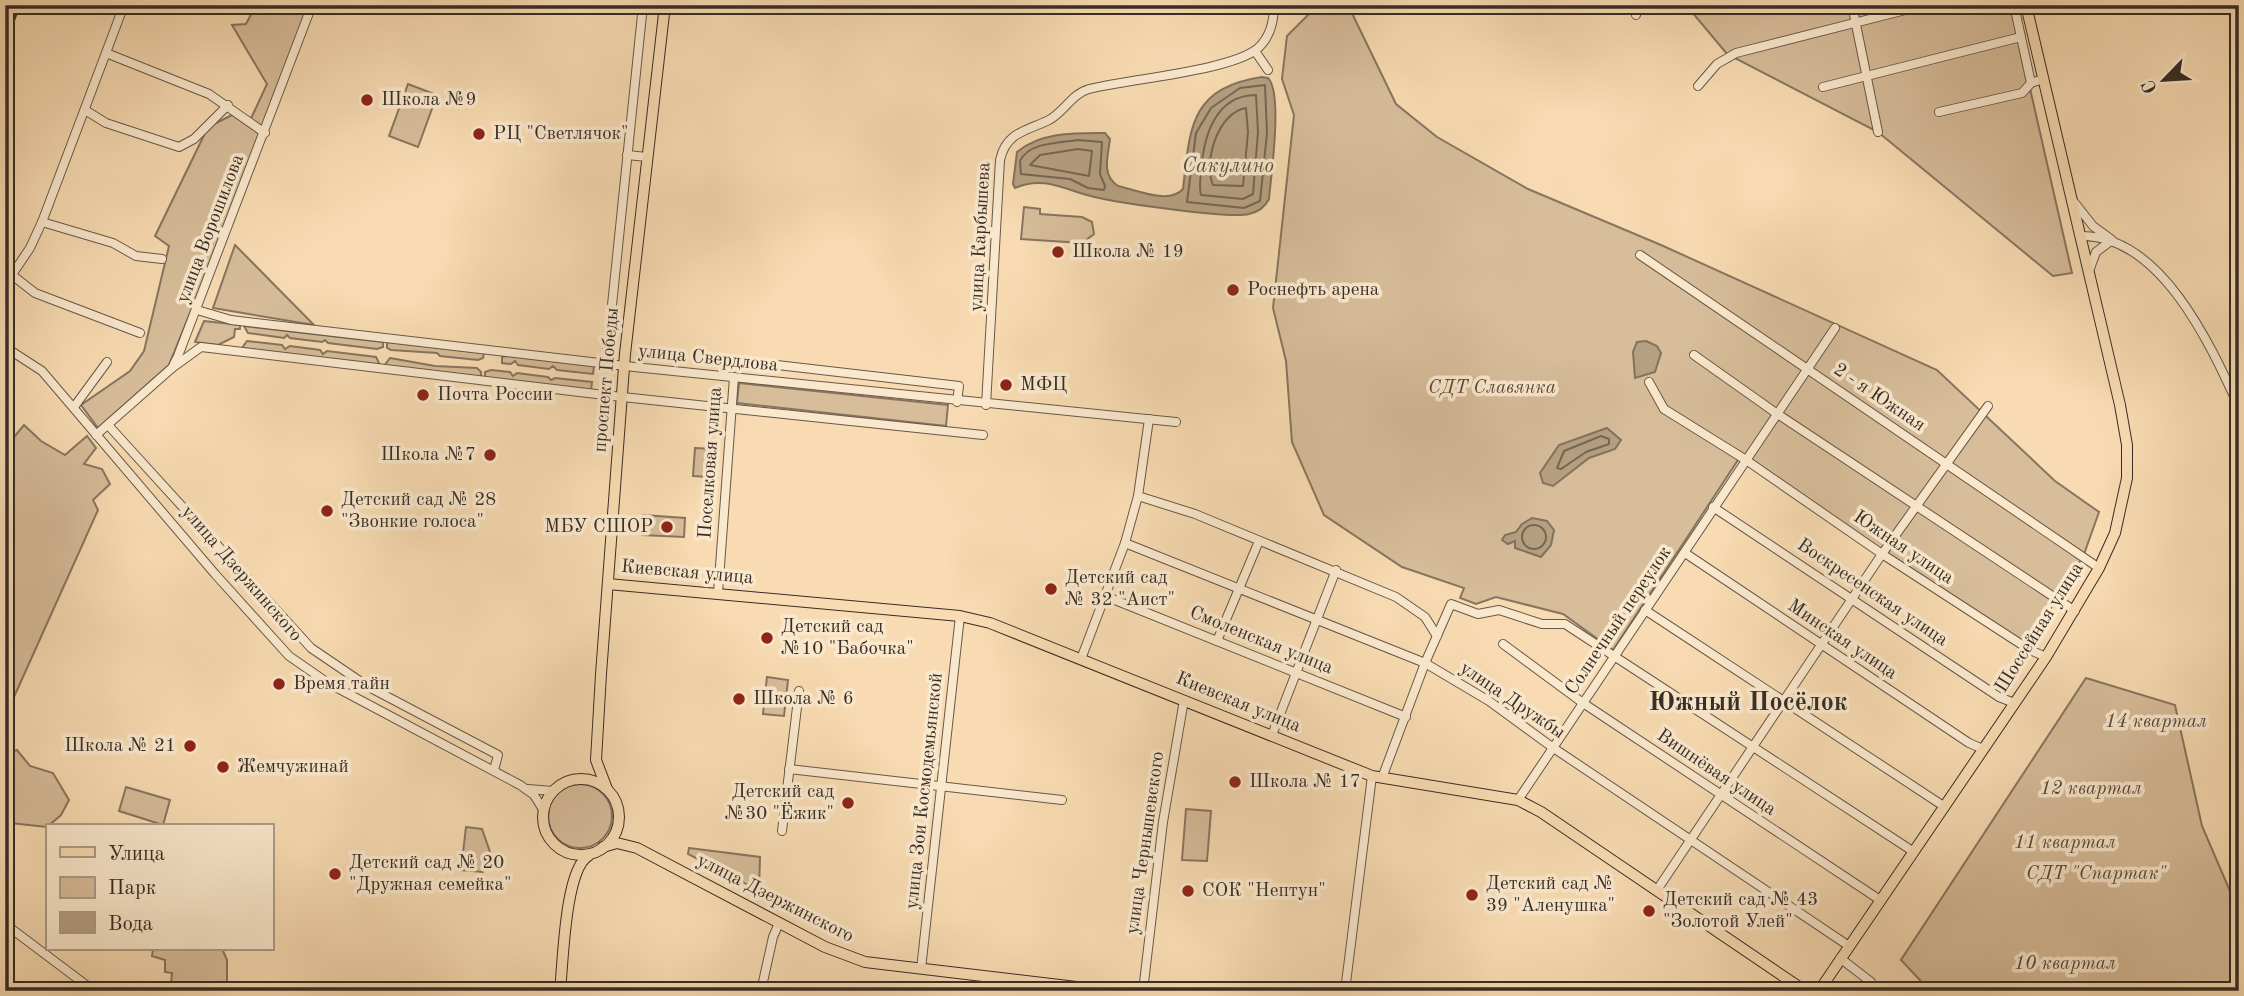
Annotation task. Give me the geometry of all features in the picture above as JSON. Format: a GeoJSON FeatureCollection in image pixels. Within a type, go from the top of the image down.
{"type":"FeatureCollection","features":[{"type":"Feature","properties":{"kind":"main road","name":"проспект Победы"},"geometry":{"type":"LineString","coordinates":[[607,789],[596,760],[624,366],[665,5]]}},
{"type":"Feature","properties":{"kind":"main road","name":"Шоссейная улица"},"geometry":{"type":"LineString","coordinates":[[1819,991],[2075,611],[2115,533],[2123,503],[2128,461],[2117,388],[2026,5]]}},
{"type":"Feature","properties":{"kind":"main road","name":"Киевская улица"},"geometry":{"type":"LineString","coordinates":[[608,583],[960,616],[990,623],[1377,777],[1518,800],[1541,812],[1805,991]]}},
{"type":"Feature","properties":{"kind":"main road"},"geometry":{"type":"LineString","coordinates":[[583,779],[596,760]]}},
{"type":"Feature","properties":{"kind":"main road"},"geometry":{"type":"LineString","coordinates":[[573,883],[570,864],[545,828],[544,811],[553,791],[565,782],[583,779],[607,789],[614,797],[624,835],[637,848]]}},
{"type":"Feature","properties":{"kind":"main road"},"geometry":{"type":"LineString","coordinates":[[560,991],[573,883],[581,860],[601,849],[613,837],[619,815]]}},
{"type":"Feature","properties":{"kind":"main road","name":"улица Дзержинского"},"geometry":{"type":"LineString","coordinates":[[601,849],[617,844],[637,848],[825,947],[865,962],[1110,991]]}},
{"type":"Feature","properties":{"kind":"main road"},"geometry":{"type":"LineString","coordinates":[[559,847],[574,855],[601,849]]}},
{"type":"Feature","properties":{"kind":"street"},"geometry":{"type":"LineString","coordinates":[[5,285],[42,222],[124,5]]}},
{"type":"Feature","properties":{"kind":"street","name":"улица Ворошилова"},"geometry":{"type":"LineString","coordinates":[[96,435],[172,368],[197,310],[312,5]]}},
{"type":"Feature","properties":{"kind":"street"},"geometry":{"type":"LineString","coordinates":[[606,363],[643,5]]}},
{"type":"Feature","properties":{"kind":"street"},"geometry":{"type":"LineString","coordinates":[[1268,70],[1255,51],[1265,41],[1272,27],[1274,5]]}},
{"type":"Feature","properties":{"kind":"street"},"geometry":{"type":"LineString","coordinates":[[1636,15],[1640,5]]}},
{"type":"Feature","properties":{"kind":"street"},"geometry":{"type":"LineString","coordinates":[[1852,5],[1878,132]]}},
{"type":"Feature","properties":{"kind":"street"},"geometry":{"type":"LineString","coordinates":[[1698,86],[1717,64],[1736,52],[1925,5]]}},
{"type":"Feature","properties":{"kind":"street"},"geometry":{"type":"LineString","coordinates":[[2014,5],[2031,83]]}},
{"type":"Feature","properties":{"kind":"street"},"geometry":{"type":"LineString","coordinates":[[1823,87],[2021,37]]}},
{"type":"Feature","properties":{"kind":"street","name":"улица Карбышева"},"geometry":{"type":"LineString","coordinates":[[986,405],[1000,160],[1007,141],[1013,135],[1049,120],[1086,90],[1212,65],[1255,51]]}},
{"type":"Feature","properties":{"kind":"street"},"geometry":{"type":"LineString","coordinates":[[106,53],[187,83],[228,105],[265,133]]}},
{"type":"Feature","properties":{"kind":"street"},"geometry":{"type":"LineString","coordinates":[[1939,112],[2022,93],[2031,83],[2043,79]]}},
{"type":"Feature","properties":{"kind":"street"},"geometry":{"type":"LineString","coordinates":[[85,110],[106,123],[179,147],[194,139],[228,105]]}},
{"type":"Feature","properties":{"kind":"street"},"geometry":{"type":"LineString","coordinates":[[627,155],[647,157]]}},
{"type":"Feature","properties":{"kind":"street"},"geometry":{"type":"LineString","coordinates":[[2072,200],[2093,226],[2140,255],[2161,276],[2190,314],[2239,407]]}},
{"type":"Feature","properties":{"kind":"street"},"geometry":{"type":"LineString","coordinates":[[42,222],[113,243],[136,256],[162,259]]}},
{"type":"Feature","properties":{"kind":"street"},"geometry":{"type":"LineString","coordinates":[[621,229],[638,231]]}},
{"type":"Feature","properties":{"kind":"street"},"geometry":{"type":"LineString","coordinates":[[2081,236],[2112,240]]}},
{"type":"Feature","properties":{"kind":"street"},"geometry":{"type":"LineString","coordinates":[[2089,271],[2096,252],[2112,240]]}},
{"type":"Feature","properties":{"kind":"street","name":"2 - я Южная"},"geometry":{"type":"LineString","coordinates":[[1640,255],[2099,568]]}},
{"type":"Feature","properties":{"kind":"street"},"geometry":{"type":"LineString","coordinates":[[12,275],[35,293],[139,333]]}},
{"type":"Feature","properties":{"kind":"street","name":"улица Свердлова"},"geometry":{"type":"LineString","coordinates":[[197,310],[231,320],[624,366],[986,405],[1176,422]]}},
{"type":"Feature","properties":{"kind":"street","name":"Солнечный переулок"},"geometry":{"type":"LineString","coordinates":[[1518,800],[1835,328]]}},
{"type":"Feature","properties":{"kind":"street"},"geometry":{"type":"LineString","coordinates":[[172,368],[201,346],[622,397],[983,435]]}},
{"type":"Feature","properties":{"kind":"street","name":"улица Дзержинского"},"geometry":{"type":"LineString","coordinates":[[5,347],[42,371],[215,574],[289,656],[328,683],[522,786],[537,798],[544,811]]}},
{"type":"Feature","properties":{"kind":"street"},"geometry":{"type":"LineString","coordinates":[[1694,355],[1776,413],[2075,611]]}},
{"type":"Feature","properties":{"kind":"street"},"geometry":{"type":"LineString","coordinates":[[743,361],[959,386],[957,402]]}},
{"type":"Feature","properties":{"kind":"street"},"geometry":{"type":"LineString","coordinates":[[74,407],[107,362]]}},
{"type":"Feature","properties":{"kind":"street","name":"Поселковая улица"},"geometry":{"type":"LineString","coordinates":[[718,593],[734,377]]}},
{"type":"Feature","properties":{"kind":"street","name":"Южная улица"},"geometry":{"type":"LineString","coordinates":[[1649,382],[1664,409],[1745,460],[1882,554],[2030,650],[2046,657]]}},
{"type":"Feature","properties":{"kind":"street"},"geometry":{"type":"LineString","coordinates":[[1657,890],[1882,554],[1988,406]]}},
{"type":"Feature","properties":{"kind":"street"},"geometry":{"type":"LineString","coordinates":[[1081,659],[1125,543],[1138,496],[1149,419]]}},
{"type":"Feature","properties":{"kind":"street","name":"улица Дзержинского"},"geometry":{"type":"LineString","coordinates":[[108,425],[311,648],[367,686],[498,755],[494,770]]}},
{"type":"Feature","properties":{"kind":"street"},"geometry":{"type":"LineString","coordinates":[[1138,496],[1162,502],[1336,570],[1396,597],[1425,617],[1437,636]]}},
{"type":"Feature","properties":{"kind":"street","name":"Воскресенская улица"},"geometry":{"type":"LineString","coordinates":[[1713,507],[1998,696],[2014,703]]}},
{"type":"Feature","properties":{"kind":"street"},"geometry":{"type":"LineString","coordinates":[[1217,641],[1259,541]]}},
{"type":"Feature","properties":{"kind":"street","name":"улица Дружбы"},"geometry":{"type":"LineString","coordinates":[[1125,543],[1316,622],[1425,663],[1489,701],[1552,747],[1849,946]]}},
{"type":"Feature","properties":{"kind":"street","name":"Минская улица"},"geometry":{"type":"LineString","coordinates":[[1685,554],[1820,645],[1983,749]]}},
{"type":"Feature","properties":{"kind":"street"},"geometry":{"type":"LineString","coordinates":[[1272,734],[1336,570]]}},
{"type":"Feature","properties":{"kind":"street","name":"Смоленская улица"},"geometry":{"type":"LineString","coordinates":[[1105,596],[1406,717]]}},
{"type":"Feature","properties":{"kind":"street"},"geometry":{"type":"LineString","coordinates":[[1345,991],[1377,777],[1406,717],[1425,663],[1451,604],[1478,614],[1499,610],[1542,624],[1565,624],[1914,852]]}},
{"type":"Feature","properties":{"kind":"street"},"geometry":{"type":"LineString","coordinates":[[1645,610],[1945,807]]}},
{"type":"Feature","properties":{"kind":"street","name":"улица Зои Космодемьянской"},"geometry":{"type":"LineString","coordinates":[[921,969],[960,616]]}},
{"type":"Feature","properties":{"kind":"street","name":"Вишнёвая улица"},"geometry":{"type":"LineString","coordinates":[[1503,644],[1583,703],[1880,900]]}},
{"type":"Feature","properties":{"kind":"street"},"geometry":{"type":"LineString","coordinates":[[782,831],[799,691]]}},
{"type":"Feature","properties":{"kind":"street","name":"улица Чернышевского"},"geometry":{"type":"LineString","coordinates":[[1143,991],[1163,822],[1184,700]]}},
{"type":"Feature","properties":{"kind":"street"},"geometry":{"type":"LineString","coordinates":[[789,769],[1062,800]]}},
{"type":"Feature","properties":{"kind":"street","name":"улица Дзержинского"},"geometry":{"type":"LineString","coordinates":[[522,786],[540,792],[553,791]]}},
{"type":"Feature","properties":{"kind":"street"},"geometry":{"type":"LineString","coordinates":[[761,991],[773,937],[779,923]]}},
{"type":"Feature","properties":{"kind":"street"},"geometry":{"type":"LineString","coordinates":[[5,924],[94,991]]}},
{"type":"Feature","properties":{"kind":"street"},"geometry":{"type":"LineString","coordinates":[[1840,958],[1871,982],[1873,991]]}},
{"type":"Feature","properties":{"kind":"green space"},"geometry":{"type":"Polygon","coordinates":[[[256,5],[308,5],[228,219],[169,365],[98,428],[81,405],[130,371],[144,351],[169,246],[155,236],[208,127],[234,114],[248,125],[267,84],[232,25],[246,24],[256,5]]]}},
{"type":"Feature","properties":{"kind":"green space","name":"СДТ Славянка"},"geometry":{"type":"Polygon","coordinates":[[[1318,5],[1348,5],[1396,104],[1437,137],[1528,189],[1661,245],[1937,370],[2055,481],[2099,512],[2083,557],[2027,646],[1740,457],[1613,650],[1563,614],[1496,597],[1476,604],[1460,598],[1464,588],[1402,567],[1324,515],[1292,442],[1286,361],[1273,308],[1294,115],[1282,79],[1287,36],[1318,5]]]}},
{"type":"Feature","properties":{"kind":"green space"},"geometry":{"type":"Polygon","coordinates":[[[1686,5],[2011,5],[2072,273],[2053,276],[1878,132],[1727,54],[1686,5]]]}},
{"type":"Feature","properties":{"kind":"green space"},"geometry":{"type":"Polygon","coordinates":[[[408,84],[437,95],[418,147],[389,136],[408,84]]]}},
{"type":"Feature","properties":{"kind":"green space"},"geometry":{"type":"Polygon","coordinates":[[[1024,207],[1040,209],[1040,214],[1082,217],[1092,222],[1094,234],[1082,243],[1021,239],[1024,207]]]}},
{"type":"Feature","properties":{"kind":"green space"},"geometry":{"type":"Polygon","coordinates":[[[235,245],[314,325],[213,308],[235,245]]]}},
{"type":"Feature","properties":{"kind":"green space"},"geometry":{"type":"Polygon","coordinates":[[[204,321],[240,325],[240,329],[235,329],[234,337],[218,345],[195,342],[204,321]]]}},
{"type":"Feature","properties":{"kind":"green space"},"geometry":{"type":"Polygon","coordinates":[[[244,326],[383,342],[383,347],[377,349],[328,343],[325,340],[322,342],[290,338],[287,335],[284,338],[248,333],[244,326]]]}},
{"type":"Feature","properties":{"kind":"green space"},"geometry":{"type":"Polygon","coordinates":[[[247,341],[282,345],[285,349],[290,346],[320,350],[323,354],[327,351],[376,357],[380,365],[242,348],[247,341]]]}},
{"type":"Feature","properties":{"kind":"green space"},"geometry":{"type":"Polygon","coordinates":[[[387,342],[484,353],[483,358],[478,360],[440,356],[437,353],[391,350],[387,348],[387,342]]]}},
{"type":"Feature","properties":{"kind":"green space"},"geometry":{"type":"Polygon","coordinates":[[[502,357],[594,366],[593,374],[557,370],[553,366],[549,369],[518,365],[515,361],[511,364],[502,363],[502,357]]]}},
{"type":"Feature","properties":{"kind":"green space"},"geometry":{"type":"Polygon","coordinates":[[[390,358],[435,366],[477,368],[481,377],[384,366],[390,358]]]}},
{"type":"Feature","properties":{"kind":"green space"},"geometry":{"type":"Polygon","coordinates":[[[485,372],[510,372],[513,376],[517,373],[548,377],[551,380],[555,378],[592,382],[591,391],[485,378],[485,372]]]}},
{"type":"Feature","properties":{"kind":"green space"},"geometry":{"type":"Polygon","coordinates":[[[739,383],[948,405],[946,426],[737,403],[739,383]]]}},
{"type":"Feature","properties":{"kind":"green space"},"geometry":{"type":"Polygon","coordinates":[[[24,425],[41,441],[65,455],[87,436],[96,448],[84,464],[102,469],[110,484],[93,500],[98,510],[5,717],[5,455],[11,451],[12,442],[5,436],[15,436],[24,425]]]}},
{"type":"Feature","properties":{"kind":"green space"},"geometry":{"type":"Polygon","coordinates":[[[695,448],[713,449],[711,477],[693,476],[695,448]]]}},
{"type":"Feature","properties":{"kind":"green space"},"geometry":{"type":"Polygon","coordinates":[[[643,515],[685,518],[684,537],[642,535],[643,515]]]}},
{"type":"Feature","properties":{"kind":"green space"},"geometry":{"type":"Polygon","coordinates":[[[767,677],[788,680],[784,716],[763,714],[767,677]]]}},
{"type":"Feature","properties":{"kind":"green space","name":"СДТ \"Спартак\""},"geometry":{"type":"Polygon","coordinates":[[[2086,678],[2175,705],[2202,826],[2239,912],[2239,991],[1930,991],[1901,960],[2086,678]]]}},
{"type":"Feature","properties":{"kind":"green space"},"geometry":{"type":"Polygon","coordinates":[[[17,750],[30,766],[53,773],[69,800],[61,815],[50,824],[46,824],[46,827],[10,823],[5,826],[5,754],[17,750]]]}},
{"type":"Feature","properties":{"kind":"green space"},"geometry":{"type":"Polygon","coordinates":[[[574,784],[586,784],[603,793],[610,804],[610,828],[603,839],[586,848],[574,848],[562,843],[553,834],[548,822],[548,810],[553,798],[562,789],[574,784]]]}},
{"type":"Feature","properties":{"kind":"green space"},"geometry":{"type":"Polygon","coordinates":[[[126,787],[170,800],[163,824],[119,811],[126,787]]]}},
{"type":"Feature","properties":{"kind":"green space"},"geometry":{"type":"Polygon","coordinates":[[[1186,809],[1211,811],[1207,861],[1182,860],[1186,809]]]}},
{"type":"Feature","properties":{"kind":"green space"},"geometry":{"type":"Polygon","coordinates":[[[466,827],[482,829],[496,869],[484,867],[483,872],[461,870],[466,827]]]}},
{"type":"Feature","properties":{"kind":"green space"},"geometry":{"type":"Polygon","coordinates":[[[689,848],[760,857],[759,891],[688,854],[689,848]]]}},
{"type":"Feature","properties":{"kind":"green space"},"geometry":{"type":"Polygon","coordinates":[[[153,950],[224,950],[227,991],[170,991],[172,973],[165,972],[165,960],[152,956],[153,950]]]}},
{"type":"Feature","properties":{"kind":"water","name":"Сакулино"},"geometry":{"type":"Polygon","coordinates":[[[1268,78],[1275,100],[1275,135],[1269,199],[1255,212],[1237,215],[1195,212],[1099,198],[1051,184],[1034,183],[1015,188],[1013,184],[1017,152],[1026,145],[1059,135],[1105,133],[1110,139],[1107,171],[1113,182],[1118,186],[1152,195],[1177,194],[1183,189],[1192,130],[1207,101],[1220,91],[1238,83],[1268,78]]]}},
{"type":"Feature","properties":{"kind":"water"},"geometry":{"type":"Polygon","coordinates":[[[1646,341],[1657,346],[1661,353],[1655,372],[1635,378],[1633,352],[1637,342],[1646,341]]]}},
{"type":"Feature","properties":{"kind":"water"},"geometry":{"type":"Polygon","coordinates":[[[1607,428],[1621,440],[1615,449],[1589,458],[1553,486],[1543,483],[1540,473],[1559,445],[1607,428]]]}},
{"type":"Feature","properties":{"kind":"water"},"geometry":{"type":"Polygon","coordinates":[[[1532,518],[1547,521],[1554,530],[1551,545],[1541,557],[1515,548],[1515,541],[1508,544],[1502,540],[1505,535],[1516,532],[1532,518]]]}},
{"type":"Feature","properties":{"kind":"railway"},"geometry":{"type":"LineString","coordinates":[[5,44],[20,5]]}},
{"type":"Feature","properties":{"kind":"place","name":"Школа №9"},"geometry":{"type":"Point","coordinates":[367,100]}},
{"type":"Feature","properties":{"kind":"place","name":"РЦ \"Светлячок\""},"geometry":{"type":"Point","coordinates":[479,134]}},
{"type":"Feature","properties":{"kind":"place","name":"Школа № 19"},"geometry":{"type":"Point","coordinates":[1058,252]}},
{"type":"Feature","properties":{"kind":"place","name":"Роснефть арена"},"geometry":{"type":"Point","coordinates":[1233,290]}},
{"type":"Feature","properties":{"kind":"place","name":"МФЦ"},"geometry":{"type":"Point","coordinates":[1006,385]}},
{"type":"Feature","properties":{"kind":"place","name":"Почта России"},"geometry":{"type":"Point","coordinates":[423,395]}},
{"type":"Feature","properties":{"kind":"place","name":"Школа №7"},"geometry":{"type":"Point","coordinates":[490,455]}},
{"type":"Feature","properties":{"kind":"place","name":"Детский сад № 28 \"Звонкие голоса\""},"geometry":{"type":"Point","coordinates":[327,511]}},
{"type":"Feature","properties":{"kind":"place","name":"МБУ СШОР"},"geometry":{"type":"Point","coordinates":[667,527]}},
{"type":"Feature","properties":{"kind":"place","name":"Детский сад № 32 \"Аист\""},"geometry":{"type":"Point","coordinates":[1051,589]}},
{"type":"Feature","properties":{"kind":"place","name":"Детский сад №10 \"Бабочка\""},"geometry":{"type":"Point","coordinates":[767,638]}},
{"type":"Feature","properties":{"kind":"place","name":"Время тайн"},"geometry":{"type":"Point","coordinates":[279,684]}},
{"type":"Feature","properties":{"kind":"place","name":"Школа № 6"},"geometry":{"type":"Point","coordinates":[739,699]}},
{"type":"Feature","properties":{"kind":"place","name":"Школа № 21"},"geometry":{"type":"Point","coordinates":[190,746]}},
{"type":"Feature","properties":{"kind":"place","name":"Жемчужинай"},"geometry":{"type":"Point","coordinates":[223,767]}},
{"type":"Feature","properties":{"kind":"place","name":"Школа № 17"},"geometry":{"type":"Point","coordinates":[1235,782]}},
{"type":"Feature","properties":{"kind":"place","name":"Детский сад №30 \"Ёжик\""},"geometry":{"type":"Point","coordinates":[848,803]}},
{"type":"Feature","properties":{"kind":"place","name":"Детский сад № 20 \"Дружная семейка\""},"geometry":{"type":"Point","coordinates":[335,874]}},
{"type":"Feature","properties":{"kind":"place","name":"СОК \"Нептун\""},"geometry":{"type":"Point","coordinates":[1188,891]}},
{"type":"Feature","properties":{"kind":"place","name":"Детский сад № 39 \"Аленушка\""},"geometry":{"type":"Point","coordinates":[1472,895]}},
{"type":"Feature","properties":{"kind":"place","name":"Детский сад № 43 \"Золотой Улей\""},"geometry":{"type":"Point","coordinates":[1649,911]}},
{"type":"Feature","properties":{"kind":"district","name":"Южный Посёлок"},"geometry":{"type":"Point","coordinates":[1748,703]}},
{"type":"Feature","properties":{"kind":"park label","name":"14 квартал"},"geometry":{"type":"Point","coordinates":[2156,722]}},
{"type":"Feature","properties":{"kind":"park label","name":"12 квартал"},"geometry":{"type":"Point","coordinates":[2091,789]}},
{"type":"Feature","properties":{"kind":"park label","name":"11 квартал"},"geometry":{"type":"Point","coordinates":[2065,843]}},
{"type":"Feature","properties":{"kind":"park label","name":"10 квартал"},"geometry":{"type":"Point","coordinates":[2065,964]}}]}
